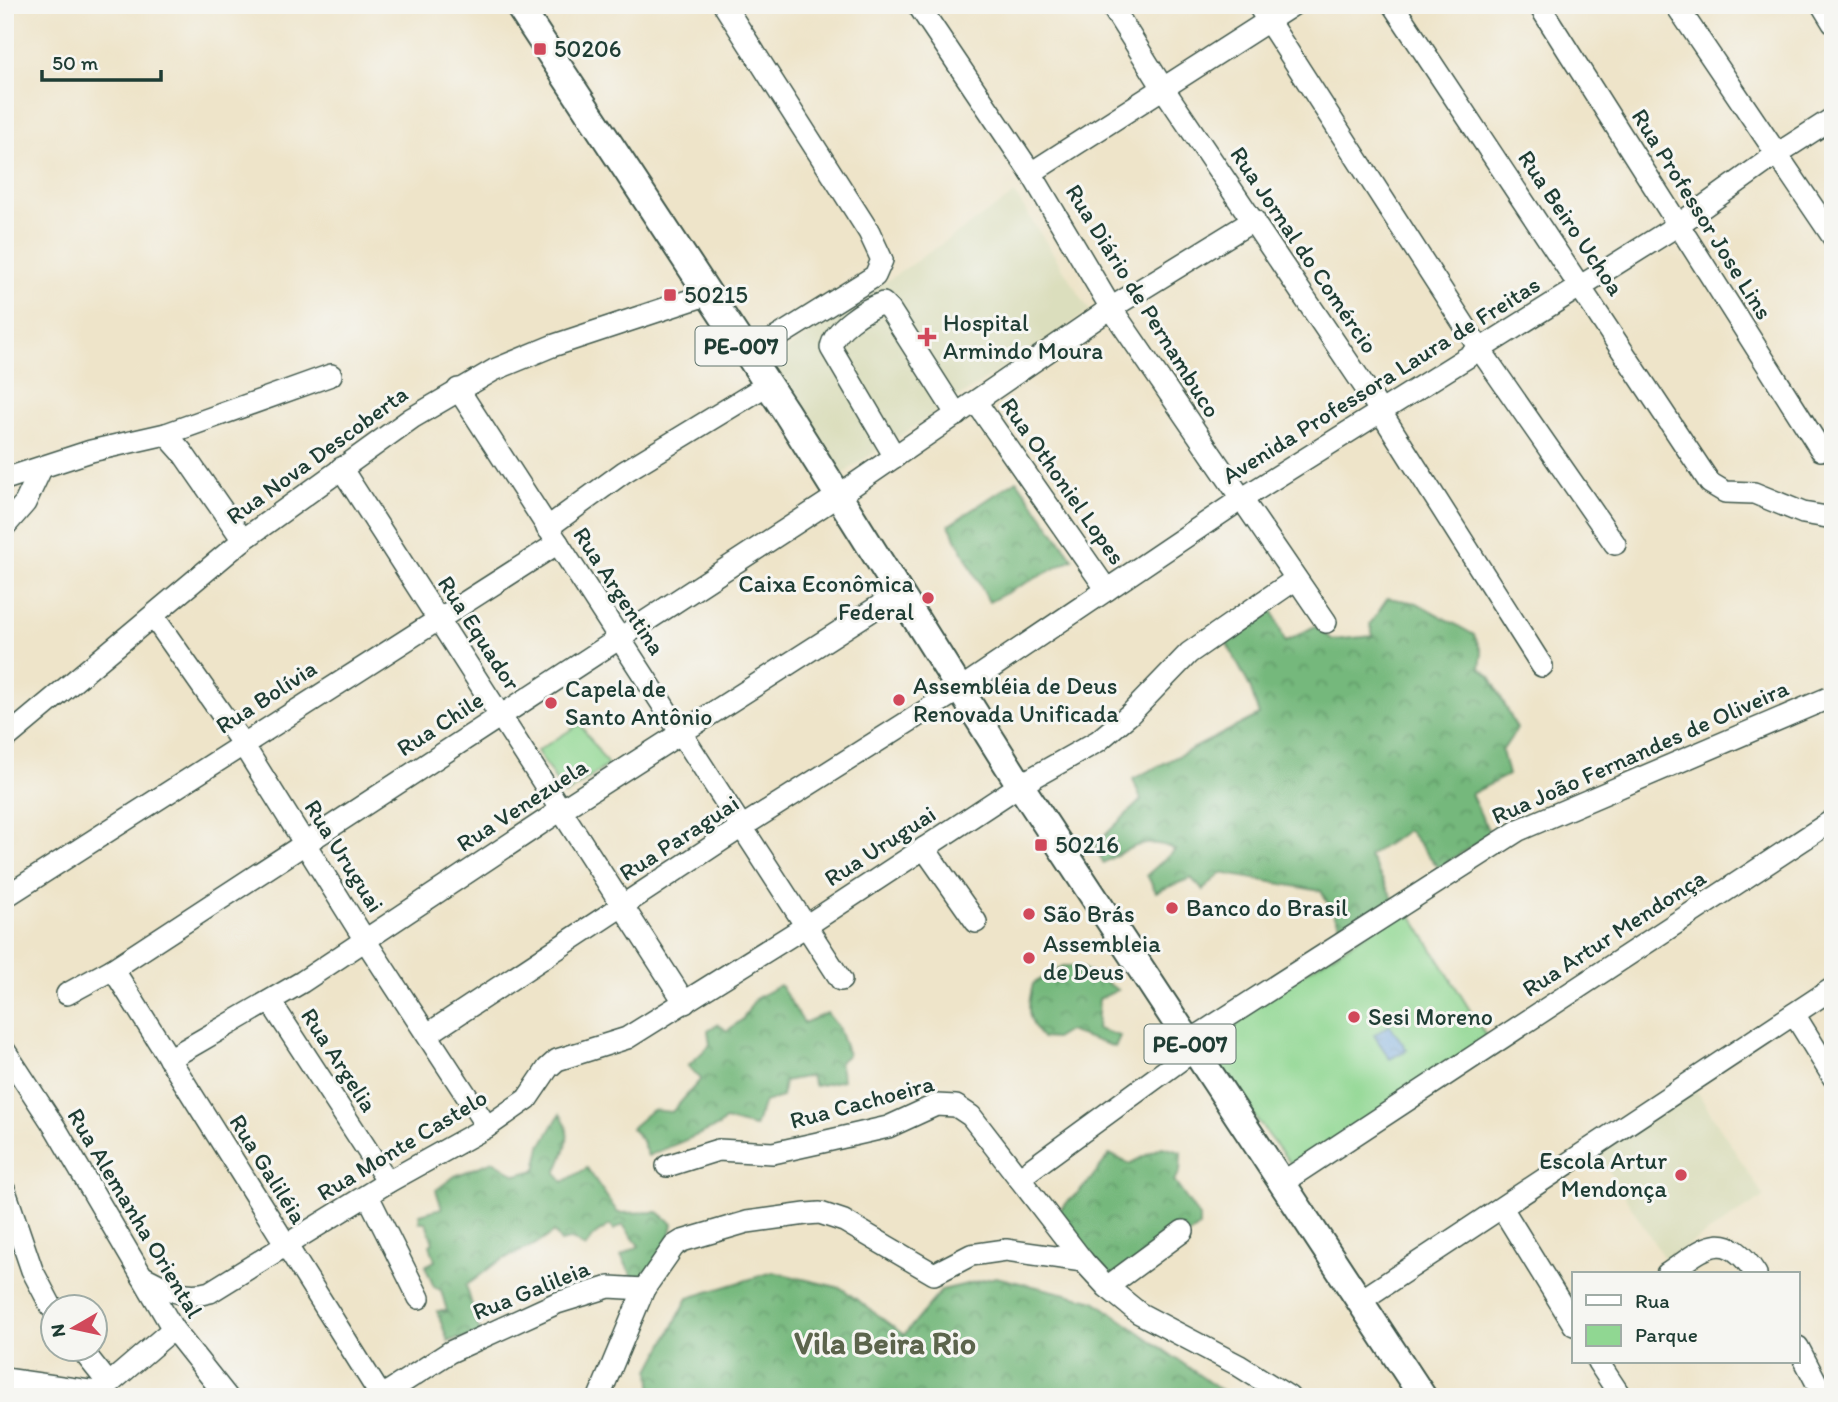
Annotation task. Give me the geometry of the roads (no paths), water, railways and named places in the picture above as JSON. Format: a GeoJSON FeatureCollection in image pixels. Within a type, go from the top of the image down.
{"type":"FeatureCollection","features":[{"type":"Feature","properties":{"kind":"main road","name":"PE-007"},"geometry":{"type":"LineString","coordinates":[[518,5],[839,495],[1020,785],[1423,1397]]}},
{"type":"Feature","properties":{"kind":"street"},"geometry":{"type":"LineString","coordinates":[[724,5],[869,232],[882,260],[875,276],[747,356]]}},
{"type":"Feature","properties":{"kind":"street","name":"Rua Diário de Pernambuco"},"geometry":{"type":"LineString","coordinates":[[918,5],[1031,173],[1111,308],[1326,622]]}},
{"type":"Feature","properties":{"kind":"street","name":"Rua Jornal do Comércio"},"geometry":{"type":"LineString","coordinates":[[1111,5],[1163,88],[1380,410],[1542,666]]}},
{"type":"Feature","properties":{"kind":"street"},"geometry":{"type":"LineString","coordinates":[[1031,173],[1163,88],[1262,13],[1293,5]]}},
{"type":"Feature","properties":{"kind":"street","name":"Rua Beiro Uchoa"},"geometry":{"type":"LineString","coordinates":[[1393,5],[1716,489],[1754,493],[1803,513],[1833,518]]}},
{"type":"Feature","properties":{"kind":"street","name":"Rua Professor Jose Lins"},"geometry":{"type":"LineString","coordinates":[[1539,5],[1821,450]]}},
{"type":"Feature","properties":{"kind":"street"},"geometry":{"type":"LineString","coordinates":[[1676,5],[1833,237]]}},
{"type":"Feature","properties":{"kind":"street"},"geometry":{"type":"LineString","coordinates":[[1822,5],[1833,23]]}},
{"type":"Feature","properties":{"kind":"street"},"geometry":{"type":"LineString","coordinates":[[1262,13],[1479,348],[1615,544]]}},
{"type":"Feature","properties":{"kind":"street","name":"Avenida Professora Laura de Freitas"},"geometry":{"type":"LineString","coordinates":[[960,689],[1240,500],[1678,225],[1777,154],[1833,118]]}},
{"type":"Feature","properties":{"kind":"street","name":"Rua Chile"},"geometry":{"type":"LineString","coordinates":[[66,994],[113,969],[305,841],[839,495],[1111,308],[1254,220]]}},
{"type":"Feature","properties":{"kind":"street","name":"Rua Nova Descoberta"},"geometry":{"type":"LineString","coordinates":[[5,739],[243,540],[341,468],[458,388],[552,346],[706,295]]}},
{"type":"Feature","properties":{"kind":"street"},"geometry":{"type":"LineString","coordinates":[[895,457],[831,348],[835,335],[874,306],[883,303],[890,310],[957,415]]}},
{"type":"Feature","properties":{"kind":"street"},"geometry":{"type":"LineString","coordinates":[[5,479],[91,451],[166,434],[331,375]]}},
{"type":"Feature","properties":{"kind":"street","name":"Rua Bolívia"},"geometry":{"type":"LineString","coordinates":[[5,897],[438,619],[552,536],[624,472],[767,385]]}},
{"type":"Feature","properties":{"kind":"street","name":"Rua Argentina"},"geometry":{"type":"LineString","coordinates":[[458,388],[740,828],[841,979]]}},
{"type":"Feature","properties":{"kind":"street","name":"Rua Othoniel Lopes"},"geometry":{"type":"LineString","coordinates":[[976,401],[1107,590]]}},
{"type":"Feature","properties":{"kind":"street"},"geometry":{"type":"LineString","coordinates":[[166,434],[182,452],[243,540]]}},
{"type":"Feature","properties":{"kind":"street","name":"Rua Equador"},"geometry":{"type":"LineString","coordinates":[[341,468],[685,1003]]}},
{"type":"Feature","properties":{"kind":"street"},"geometry":{"type":"LineString","coordinates":[[5,526],[25,503],[41,469]]}},
{"type":"Feature","properties":{"kind":"street","name":"Rua Uruguai"},"geometry":{"type":"LineString","coordinates":[[548,1068],[557,1060],[583,1049],[620,1041],[685,1003],[1020,785],[1097,741],[1130,714],[1166,673],[1189,653],[1296,579]]}},
{"type":"Feature","properties":{"kind":"street","name":"Rua Venezuela"},"geometry":{"type":"LineString","coordinates":[[169,1059],[270,1001],[901,592]]}},
{"type":"Feature","properties":{"kind":"street","name":"Rua Uruguai"},"geometry":{"type":"LineString","coordinates":[[153,616],[242,743],[365,940],[487,1127]]}},
{"type":"Feature","properties":{"kind":"street","name":"Rua Paraguai"},"geometry":{"type":"LineString","coordinates":[[428,1034],[740,828],[960,689]]}},
{"type":"Feature","properties":{"kind":"street","name":"Rua João Fernandes de Oliveira"},"geometry":{"type":"LineString","coordinates":[[1019,1178],[1191,1046],[1519,830],[1833,695]]}},
{"type":"Feature","properties":{"kind":"street","name":"Rua Artur Mendonça"},"geometry":{"type":"LineString","coordinates":[[1283,1182],[1833,820]]}},
{"type":"Feature","properties":{"kind":"street"},"geometry":{"type":"LineString","coordinates":[[924,848],[976,922]]}},
{"type":"Feature","properties":{"kind":"street","name":"Rua Galiléia"},"geometry":{"type":"LineString","coordinates":[[113,969],[380,1396]]}},
{"type":"Feature","properties":{"kind":"street"},"geometry":{"type":"LineString","coordinates":[[1360,1301],[1833,988]]}},
{"type":"Feature","properties":{"kind":"street","name":"Rua Argelia"},"geometry":{"type":"LineString","coordinates":[[270,1001],[388,1182]]}},
{"type":"Feature","properties":{"kind":"street"},"geometry":{"type":"LineString","coordinates":[[1794,1014],[1833,1077]]}},
{"type":"Feature","properties":{"kind":"street","name":"Rua Alemanha Oriental"},"geometry":{"type":"LineString","coordinates":[[5,1051],[173,1329],[227,1397]]}},
{"type":"Feature","properties":{"kind":"street","name":"Rua Monte Castelo"},"geometry":{"type":"LineString","coordinates":[[142,1276],[177,1293],[199,1295],[241,1275],[388,1182],[487,1127],[527,1099],[548,1068]]}},
{"type":"Feature","properties":{"kind":"street","name":"Rua Cachoeira"},"geometry":{"type":"LineString","coordinates":[[667,1166],[718,1150],[773,1153],[888,1127],[936,1105],[956,1106],[971,1116],[1083,1261]]}},
{"type":"Feature","properties":{"kind":"street"},"geometry":{"type":"LineString","coordinates":[[5,1191],[32,1270],[45,1294]]}},
{"type":"Feature","properties":{"kind":"street"},"geometry":{"type":"LineString","coordinates":[[368,1196],[419,1298]]}},
{"type":"Feature","properties":{"kind":"street"},"geometry":{"type":"LineString","coordinates":[[1502,1208],[1572,1322]]}},
{"type":"Feature","properties":{"kind":"street"},"geometry":{"type":"LineString","coordinates":[[599,1397],[644,1289],[674,1246],[682,1241],[747,1222],[820,1213],[844,1221],[934,1275],[971,1255],[988,1251],[1006,1250],[1083,1261],[1107,1287],[1139,1313],[1238,1365],[1289,1397]]}},
{"type":"Feature","properties":{"kind":"street"},"geometry":{"type":"LineString","coordinates":[[1107,1287],[1183,1231]]}},
{"type":"Feature","properties":{"kind":"street"},"geometry":{"type":"LineString","coordinates":[[1670,1272],[1704,1249],[1721,1243],[1733,1247],[1754,1272]]}},
{"type":"Feature","properties":{"kind":"street","name":"Rua Galileia"},"geometry":{"type":"LineString","coordinates":[[380,1396],[450,1352],[556,1303],[609,1287],[644,1289]]}},
{"type":"Feature","properties":{"kind":"street"},"geometry":{"type":"LineString","coordinates":[[5,1379],[87,1393],[109,1384],[173,1329]]}},
{"type":"Feature","properties":{"kind":"street"},"geometry":{"type":"LineString","coordinates":[[1800,1351],[1824,1397]]}},
{"type":"Feature","properties":{"kind":"street"},"geometry":{"type":"LineString","coordinates":[[94,1364],[109,1384]]}},
{"type":"Feature","properties":{"kind":"street"},"geometry":{"type":"LineString","coordinates":[[1599,1364],[1621,1397]]}},
{"type":"Feature","properties":{"kind":"water"},"geometry":{"type":"Polygon","coordinates":[[[1390,1025],[1407,1050],[1390,1059],[1374,1035],[1390,1025]]]}},
{"type":"Feature","properties":{"kind":"place","name":"50206"},"geometry":{"type":"Point","coordinates":[540,49]}},
{"type":"Feature","properties":{"kind":"place","name":"50215"},"geometry":{"type":"Point","coordinates":[670,295]}},
{"type":"Feature","properties":{"kind":"place","name":"Hospital Armindo Moura"},"geometry":{"type":"Point","coordinates":[927,337]}},
{"type":"Feature","properties":{"kind":"place","name":"Caixa Econômica Federal"},"geometry":{"type":"Point","coordinates":[928,598]}},
{"type":"Feature","properties":{"kind":"place","name":"Assembléia de Deus Renovada Unificada"},"geometry":{"type":"Point","coordinates":[899,700]}},
{"type":"Feature","properties":{"kind":"place","name":"Capela de Santo Antônio"},"geometry":{"type":"Point","coordinates":[551,703]}},
{"type":"Feature","properties":{"kind":"place","name":"50216"},"geometry":{"type":"Point","coordinates":[1041,845]}},
{"type":"Feature","properties":{"kind":"place","name":"Banco do Brasil"},"geometry":{"type":"Point","coordinates":[1172,908]}},
{"type":"Feature","properties":{"kind":"place","name":"São Brás"},"geometry":{"type":"Point","coordinates":[1029,914]}},
{"type":"Feature","properties":{"kind":"place","name":"Assembleia de Deus"},"geometry":{"type":"Point","coordinates":[1029,958]}},
{"type":"Feature","properties":{"kind":"place","name":"Sesi Moreno"},"geometry":{"type":"Point","coordinates":[1354,1017]}},
{"type":"Feature","properties":{"kind":"place","name":"Escola Artur Mendonça"},"geometry":{"type":"Point","coordinates":[1681,1175]}},
{"type":"Feature","properties":{"kind":"district","name":"Vila Beira Rio"},"geometry":{"type":"Point","coordinates":[885,1343]}}]}
